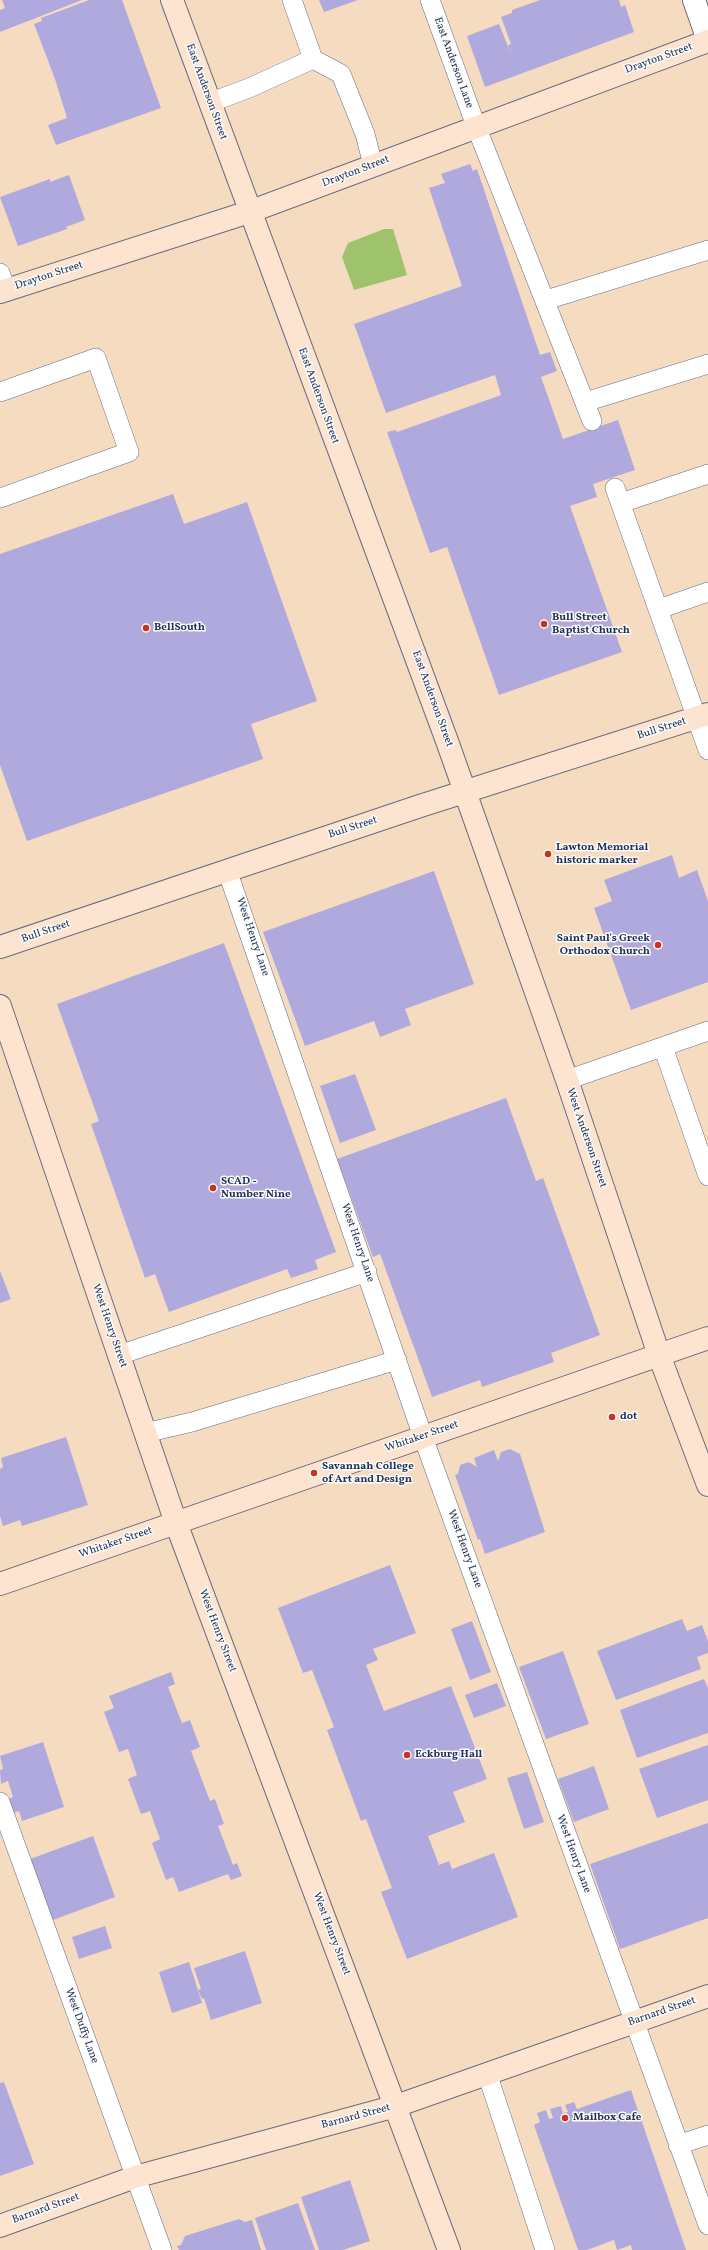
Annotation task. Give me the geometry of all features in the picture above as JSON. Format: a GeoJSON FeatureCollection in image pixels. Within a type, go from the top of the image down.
{"type":"FeatureCollection","features":[{"type":"Feature","properties":{"kind":"main road","name":"East Anderson Street"},"geometry":{"type":"LineString","coordinates":[[172,0],[465,792]]}},
{"type":"Feature","properties":{"kind":"main road","name":"Drayton Street"},"geometry":{"type":"LineString","coordinates":[[2,285],[250,212],[708,40]]}},
{"type":"Feature","properties":{"kind":"main road","name":"Bull Street"},"geometry":{"type":"LineString","coordinates":[[0,947],[227,870],[702,716]]}},
{"type":"Feature","properties":{"kind":"main road","name":"West Anderson Street"},"geometry":{"type":"LineString","coordinates":[[465,792],[567,1080],[659,1355],[708,1485]]}},
{"type":"Feature","properties":{"kind":"main road","name":"West Henry Street"},"geometry":{"type":"LineString","coordinates":[[0,1006],[176,1523],[449,2250]]}},
{"type":"Feature","properties":{"kind":"main road","name":"Whitaker Street"},"geometry":{"type":"LineString","coordinates":[[0,1584],[708,1338]]}},
{"type":"Feature","properties":{"kind":"main road","name":"Barnard Street"},"geometry":{"type":"LineString","coordinates":[[0,2226],[135,2177],[396,2106],[708,1996]]}},
{"type":"Feature","properties":{"kind":"street"},"geometry":{"type":"LineString","coordinates":[[694,0],[708,40]]}},
{"type":"Feature","properties":{"kind":"lane"},"geometry":{"type":"LineString","coordinates":[[292,0],[312,59],[340,74],[365,134],[373,166]]}},
{"type":"Feature","properties":{"kind":"lane","name":"East Anderson Lane"},"geometry":{"type":"LineString","coordinates":[[430,0],[476,126],[546,300],[592,421]]}},
{"type":"Feature","properties":{"kind":"lane"},"geometry":{"type":"LineString","coordinates":[[209,103],[249,88],[312,59]]}},
{"type":"Feature","properties":{"kind":"lane"},"geometry":{"type":"LineString","coordinates":[[546,300],[708,250]]}},
{"type":"Feature","properties":{"kind":"lane"},"geometry":{"type":"LineString","coordinates":[[0,392],[96,358],[129,452],[0,498]]}},
{"type":"Feature","properties":{"kind":"lane"},"geometry":{"type":"LineString","coordinates":[[585,402],[708,364]]}},
{"type":"Feature","properties":{"kind":"lane"},"geometry":{"type":"LineString","coordinates":[[708,474],[618,495],[659,609],[702,716],[708,750]]}},
{"type":"Feature","properties":{"kind":"lane"},"geometry":{"type":"LineString","coordinates":[[659,609],[708,592]]}},
{"type":"Feature","properties":{"kind":"lane","name":"West Henry Lane"},"geometry":{"type":"LineString","coordinates":[[227,870],[423,1437],[633,2022],[708,2225]]}},
{"type":"Feature","properties":{"kind":"lane"},"geometry":{"type":"LineString","coordinates":[[567,1080],[708,1031]]}},
{"type":"Feature","properties":{"kind":"lane"},"geometry":{"type":"LineString","coordinates":[[663,1047],[708,1176]]}},
{"type":"Feature","properties":{"kind":"lane"},"geometry":{"type":"LineString","coordinates":[[119,1355],[367,1272]]}},
{"type":"Feature","properties":{"kind":"lane"},"geometry":{"type":"LineString","coordinates":[[145,1433],[192,1422],[397,1360]]}},
{"type":"Feature","properties":{"kind":"lane","name":"West Duffy Lane"},"geometry":{"type":"LineString","coordinates":[[0,1802],[162,2250]]}},
{"type":"Feature","properties":{"kind":"lane"},"geometry":{"type":"LineString","coordinates":[[486,2073],[545,2250]]}},
{"type":"Feature","properties":{"kind":"lane"},"geometry":{"type":"LineString","coordinates":[[678,2145],[708,2135]]}},
{"type":"Feature","properties":{"kind":"green space"},"geometry":{"type":"Polygon","coordinates":[[[384,229],[393,229],[407,275],[354,290],[342,257],[348,243],[384,229]]]}},
{"type":"Feature","properties":{"kind":"building"},"geometry":{"type":"Polygon","coordinates":[[[2,0],[82,0],[0,32],[0,10],[5,8],[2,0]]]}},
{"type":"Feature","properties":{"kind":"building"},"geometry":{"type":"Polygon","coordinates":[[[89,0],[122,0],[161,108],[56,145],[48,125],[67,118],[55,79],[34,24],[42,21],[41,18],[89,0]]]}},
{"type":"Feature","properties":{"kind":"building"},"geometry":{"type":"Polygon","coordinates":[[[319,0],[358,0],[324,12],[319,0]]]}},
{"type":"Feature","properties":{"kind":"building"},"geometry":{"type":"Polygon","coordinates":[[[540,0],[619,0],[621,7],[625,5],[634,32],[485,87],[467,36],[499,24],[511,54],[508,45],[511,44],[501,17],[512,13],[512,10],[540,0]]]}},
{"type":"Feature","properties":{"kind":"building"},"geometry":{"type":"Polygon","coordinates":[[[470,164],[473,171],[477,169],[540,355],[550,352],[557,371],[541,377],[563,439],[618,420],[635,470],[593,484],[597,497],[570,506],[622,652],[499,695],[447,547],[430,553],[387,432],[396,430],[397,432],[501,395],[495,375],[386,413],[354,324],[462,286],[429,188],[445,183],[441,174],[470,164]]]}},
{"type":"Feature","properties":{"kind":"building"},"geometry":{"type":"Polygon","coordinates":[[[69,175],[85,220],[66,227],[67,229],[18,246],[0,197],[50,179],[50,182],[69,175]]]}},
{"type":"Feature","properties":{"kind":"building","name":"BellSouth"},"geometry":{"type":"Polygon","coordinates":[[[173,494],[184,524],[247,502],[317,701],[251,724],[263,759],[27,841],[0,765],[0,554],[173,494]]]}},
{"type":"Feature","properties":{"kind":"building","name":"Saint Paul's Greek Orthodox Church"},"geometry":{"type":"Polygon","coordinates":[[[672,855],[679,878],[697,870],[708,901],[708,982],[631,1010],[594,908],[612,901],[604,880],[672,855]]]}},
{"type":"Feature","properties":{"kind":"building"},"geometry":{"type":"Polygon","coordinates":[[[434,871],[474,984],[405,1009],[411,1025],[380,1037],[374,1021],[305,1046],[263,932],[434,871]]]}},
{"type":"Feature","properties":{"kind":"building","name":"SCAD - Number Nine"},"geometry":{"type":"Polygon","coordinates":[[[224,943],[336,1252],[315,1260],[318,1269],[291,1278],[287,1269],[169,1312],[155,1274],[145,1278],[91,1124],[99,1121],[57,1004],[224,943]]]}},
{"type":"Feature","properties":{"kind":"building"},"geometry":{"type":"Polygon","coordinates":[[[355,1074],[376,1130],[340,1143],[320,1086],[355,1074]]]}},
{"type":"Feature","properties":{"kind":"building"},"geometry":{"type":"Polygon","coordinates":[[[506,1098],[536,1181],[543,1178],[600,1335],[551,1353],[554,1362],[482,1387],[480,1380],[432,1397],[380,1254],[373,1257],[337,1159],[506,1098]]]}},
{"type":"Feature","properties":{"kind":"building"},"geometry":{"type":"Polygon","coordinates":[[[0,1271],[11,1299],[0,1303],[0,1271]]]}},
{"type":"Feature","properties":{"kind":"building"},"geometry":{"type":"Polygon","coordinates":[[[66,1437],[88,1505],[22,1526],[20,1520],[3,1526],[0,1516],[0,1469],[3,1467],[1,1458],[66,1437]]]}},
{"type":"Feature","properties":{"kind":"building"},"geometry":{"type":"Polygon","coordinates":[[[510,1449],[520,1454],[545,1532],[485,1554],[480,1539],[478,1540],[455,1475],[458,1474],[460,1465],[469,1462],[477,1467],[474,1458],[494,1450],[498,1461],[501,1452],[510,1449]]]}},
{"type":"Feature","properties":{"kind":"building","name":"Eckburg Hall"},"geometry":{"type":"Polygon","coordinates":[[[390,1565],[416,1633],[373,1649],[378,1660],[366,1665],[384,1711],[451,1686],[487,1779],[453,1792],[465,1822],[428,1836],[439,1865],[449,1861],[452,1869],[494,1853],[518,1917],[407,1959],[381,1892],[392,1888],[366,1819],[361,1821],[327,1730],[334,1727],[312,1670],[303,1673],[278,1608],[390,1565]]]}},
{"type":"Feature","properties":{"kind":"building"},"geometry":{"type":"Polygon","coordinates":[[[682,1619],[687,1631],[702,1625],[708,1641],[708,1653],[697,1657],[701,1669],[616,1700],[597,1651],[682,1619]]]}},
{"type":"Feature","properties":{"kind":"building"},"geometry":{"type":"Polygon","coordinates":[[[472,1621],[491,1672],[470,1680],[451,1629],[472,1621]]]}},
{"type":"Feature","properties":{"kind":"building"},"geometry":{"type":"Polygon","coordinates":[[[563,1651],[589,1724],[546,1739],[519,1667],[563,1651]]]}},
{"type":"Feature","properties":{"kind":"building"},"geometry":{"type":"Polygon","coordinates":[[[171,1672],[175,1684],[168,1687],[182,1723],[190,1720],[200,1747],[191,1751],[210,1801],[215,1799],[224,1824],[218,1826],[233,1865],[237,1863],[242,1876],[231,1880],[228,1874],[179,1892],[173,1877],[166,1880],[152,1843],[160,1839],[150,1811],[141,1814],[128,1779],[137,1775],[128,1749],[119,1752],[104,1712],[114,1708],[109,1696],[171,1672]]]}},
{"type":"Feature","properties":{"kind":"building"},"geometry":{"type":"Polygon","coordinates":[[[704,1679],[708,1688],[708,1733],[637,1758],[620,1710],[704,1679]]]}},
{"type":"Feature","properties":{"kind":"building"},"geometry":{"type":"Polygon","coordinates":[[[497,1683],[506,1706],[474,1718],[465,1695],[497,1683]]]}},
{"type":"Feature","properties":{"kind":"building"},"geometry":{"type":"Polygon","coordinates":[[[43,1742],[64,1807],[22,1821],[19,1811],[13,1813],[9,1799],[13,1797],[8,1781],[1,1784],[0,1770],[3,1769],[0,1756],[43,1742]]]}},
{"type":"Feature","properties":{"kind":"building"},"geometry":{"type":"Polygon","coordinates":[[[708,1745],[708,1800],[657,1818],[639,1769],[708,1745]]]}},
{"type":"Feature","properties":{"kind":"building"},"geometry":{"type":"Polygon","coordinates":[[[594,1766],[609,1809],[574,1822],[558,1779],[594,1766]]]}},
{"type":"Feature","properties":{"kind":"building"},"geometry":{"type":"Polygon","coordinates":[[[527,1772],[544,1822],[524,1829],[507,1778],[527,1772]]]}},
{"type":"Feature","properties":{"kind":"building"},"geometry":{"type":"Polygon","coordinates":[[[708,1823],[708,1918],[620,1949],[590,1864],[708,1823]]]}},
{"type":"Feature","properties":{"kind":"building"},"geometry":{"type":"Polygon","coordinates":[[[93,1836],[115,1897],[53,1920],[30,1859],[93,1836]]]}},
{"type":"Feature","properties":{"kind":"building"},"geometry":{"type":"Polygon","coordinates":[[[105,1926],[112,1948],[79,1959],[72,1937],[105,1926]]]}},
{"type":"Feature","properties":{"kind":"building"},"geometry":{"type":"Polygon","coordinates":[[[245,1951],[262,2003],[211,2020],[204,1998],[202,1999],[198,1990],[201,1989],[194,1968],[245,1951]]]}},
{"type":"Feature","properties":{"kind":"building"},"geometry":{"type":"Polygon","coordinates":[[[189,1962],[202,2003],[172,2013],[159,1972],[189,1962]]]}},
{"type":"Feature","properties":{"kind":"building"},"geometry":{"type":"Polygon","coordinates":[[[4,2082],[34,2164],[0,2176],[0,2083],[4,2082]]]}},
{"type":"Feature","properties":{"kind":"building"},"geometry":{"type":"Polygon","coordinates":[[[631,2090],[686,2250],[632,2250],[631,2245],[617,2250],[614,2240],[587,2250],[578,2250],[534,2125],[540,2122],[537,2113],[546,2110],[549,2119],[553,2118],[550,2109],[561,2106],[563,2113],[568,2112],[565,2105],[574,2102],[577,2109],[631,2090]]]}},
{"type":"Feature","properties":{"kind":"building"},"geometry":{"type":"Polygon","coordinates":[[[350,2180],[370,2241],[343,2250],[319,2250],[301,2197],[350,2180]]]}},
{"type":"Feature","properties":{"kind":"building"},"geometry":{"type":"Polygon","coordinates":[[[298,2203],[315,2250],[266,2250],[255,2218],[298,2203]]]}},
{"type":"Feature","properties":{"kind":"building"},"geometry":{"type":"Polygon","coordinates":[[[239,2219],[245,2222],[252,2220],[261,2250],[179,2250],[177,2246],[181,2245],[185,2236],[239,2219]]]}},
{"type":"Feature","properties":{"kind":"place","name":"Bull Street Baptist Church"},"geometry":{"type":"Point","coordinates":[544,624]}},
{"type":"Feature","properties":{"kind":"place","name":"BellSouth"},"geometry":{"type":"Point","coordinates":[146,628]}},
{"type":"Feature","properties":{"kind":"place","name":"Lawton Memorial historic marker"},"geometry":{"type":"Point","coordinates":[548,854]}},
{"type":"Feature","properties":{"kind":"place","name":"Saint Paul's Greek Orthodox Church"},"geometry":{"type":"Point","coordinates":[658,945]}},
{"type":"Feature","properties":{"kind":"place","name":"SCAD - Number Nine"},"geometry":{"type":"Point","coordinates":[213,1188]}},
{"type":"Feature","properties":{"kind":"place","name":"dot"},"geometry":{"type":"Point","coordinates":[612,1417]}},
{"type":"Feature","properties":{"kind":"place","name":"Savannah College of Art and Design"},"geometry":{"type":"Point","coordinates":[314,1473]}},
{"type":"Feature","properties":{"kind":"place","name":"Eckburg Hall"},"geometry":{"type":"Point","coordinates":[407,1755]}},
{"type":"Feature","properties":{"kind":"place","name":"Mailbox Cafe"},"geometry":{"type":"Point","coordinates":[565,2118]}}]}
